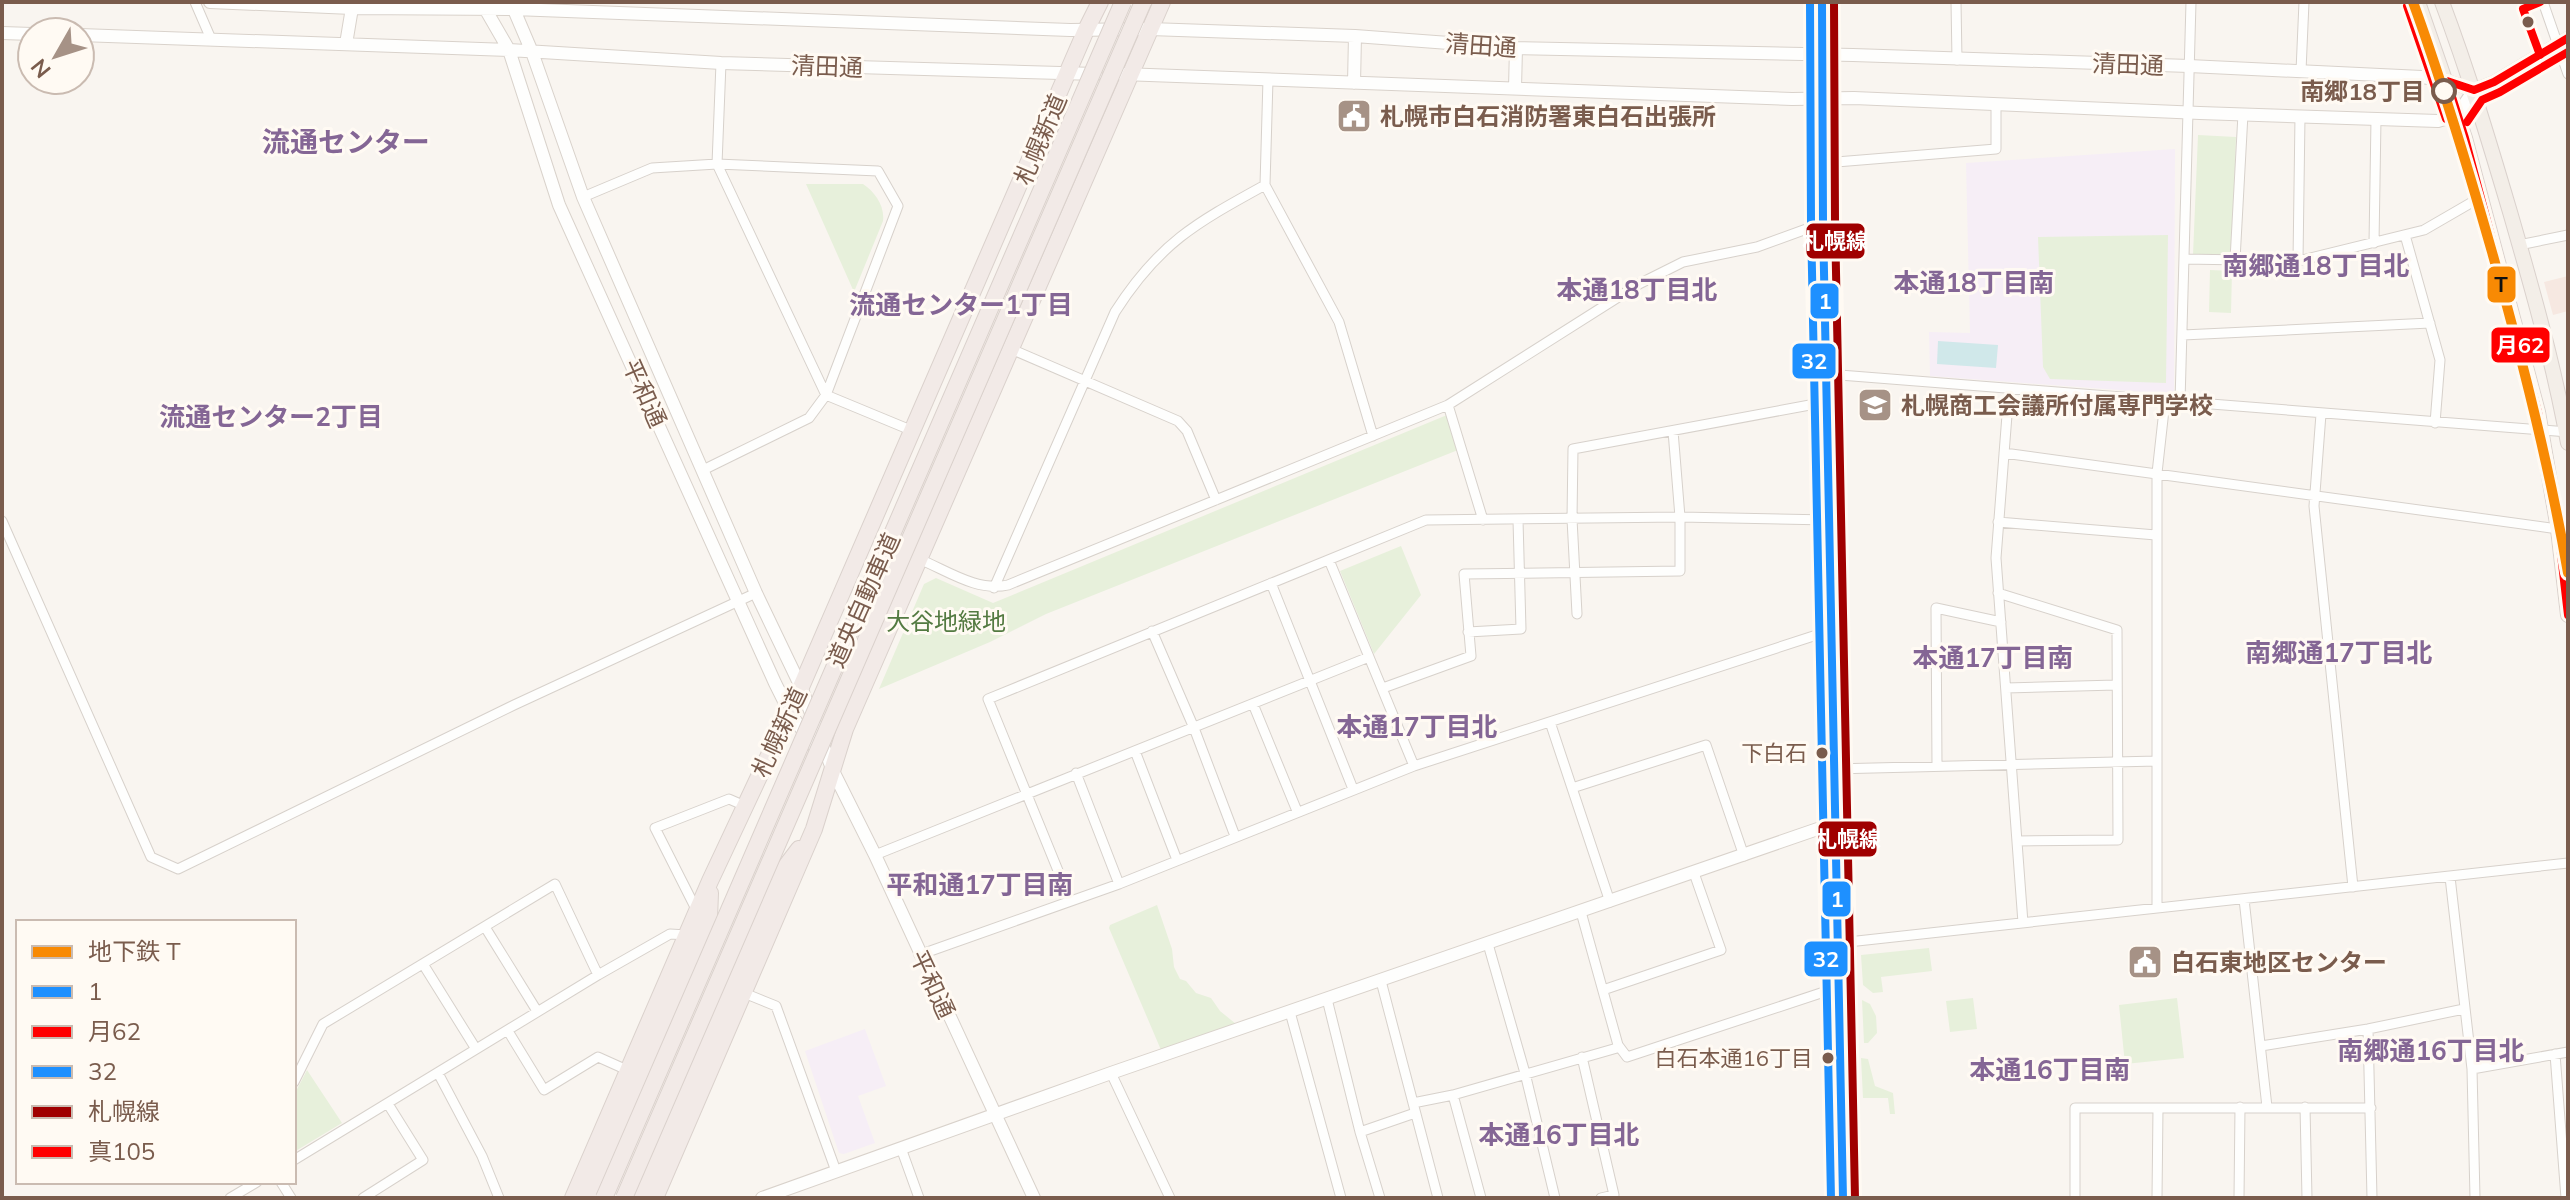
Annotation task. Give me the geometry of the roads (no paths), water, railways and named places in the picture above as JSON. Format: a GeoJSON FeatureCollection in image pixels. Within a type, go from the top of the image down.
{"type":"FeatureCollection","features":[{"type":"Feature","properties":{"kind":"highway","name":"札幌新道"},"geometry":{"type":"LineString","coordinates":[[573,1198],[710,881],[790,713],[1100,2]]}},
{"type":"Feature","properties":{"kind":"highway","name":"道央自動車道"},"geometry":{"type":"LineString","coordinates":[[604,1198],[1123,2]]}},
{"type":"Feature","properties":{"kind":"highway","name":"道央自動車道"},"geometry":{"type":"LineString","coordinates":[[624,1198],[1143,2]]}},
{"type":"Feature","properties":{"kind":"highway"},"geometry":{"type":"LineString","coordinates":[[655,1198],[814,829],[845,729],[1162,2]]}},
{"type":"Feature","properties":{"kind":"highway"},"geometry":{"type":"LineString","coordinates":[[1822,2],[1826,402],[1843,1198]]}},
{"type":"Feature","properties":{"kind":"highway"},"geometry":{"type":"LineString","coordinates":[[640,1198],[783,870],[814,829]]}},
{"type":"Feature","properties":{"kind":"highway"},"geometry":{"type":"LineString","coordinates":[[587,1198],[709,919],[710,881]]}},
{"type":"Feature","properties":{"kind":"main road"},"geometry":{"type":"LineString","coordinates":[[2418,2],[2447,81],[2524,354],[2558,529],[2568,615]]}},
{"type":"Feature","properties":{"kind":"main road"},"geometry":{"type":"LineString","coordinates":[[2442,2],[2474,90],[2519,245],[2567,436]]}},
{"type":"Feature","properties":{"kind":"street"},"geometry":{"type":"LineString","coordinates":[[195,2],[211,39]]}},
{"type":"Feature","properties":{"kind":"street","name":"清田通"},"geometry":{"type":"LineString","coordinates":[[210,2],[512,6],[1086,30],[1150,29],[1355,36],[1516,48],[2189,66],[2422,77],[2474,90]]}},
{"type":"Feature","properties":{"kind":"street"},"geometry":{"type":"LineString","coordinates":[[1956,2],[1957,60]]}},
{"type":"Feature","properties":{"kind":"street"},"geometry":{"type":"LineString","coordinates":[[2180,402],[2191,2]]}},
{"type":"Feature","properties":{"kind":"street"},"geometry":{"type":"LineString","coordinates":[[2301,71],[2304,2]]}},
{"type":"Feature","properties":{"kind":"street"},"geometry":{"type":"LineString","coordinates":[[2543,2],[2563,41],[2568,74]]}},
{"type":"Feature","properties":{"kind":"street"},"geometry":{"type":"LineString","coordinates":[[346,44],[352,5]]}},
{"type":"Feature","properties":{"kind":"street","name":"平和通"},"geometry":{"type":"LineString","coordinates":[[484,6],[509,50],[559,205],[790,713],[833,771]]}},
{"type":"Feature","properties":{"kind":"street","name":"平和通"},"geometry":{"type":"LineString","coordinates":[[512,6],[532,52],[583,197],[756,593],[801,687],[833,771],[1034,1198]]}},
{"type":"Feature","properties":{"kind":"street","name":"清田通"},"geometry":{"type":"LineString","coordinates":[[96,35],[509,50],[721,63],[1129,74],[2376,119],[2438,121],[2457,115]]}},
{"type":"Feature","properties":{"kind":"street"},"geometry":{"type":"LineString","coordinates":[[1354,83],[1355,36]]}},
{"type":"Feature","properties":{"kind":"street"},"geometry":{"type":"LineString","coordinates":[[2457,115],[2474,90],[2494,82],[2563,41]]}},
{"type":"Feature","properties":{"kind":"street"},"geometry":{"type":"LineString","coordinates":[[1515,88],[1516,48]]}},
{"type":"Feature","properties":{"kind":"street"},"geometry":{"type":"LineString","coordinates":[[721,63],[717,164],[826,395],[913,431]]}},
{"type":"Feature","properties":{"kind":"street"},"geometry":{"type":"LineString","coordinates":[[1268,79],[1265,185],[1339,322],[1373,436]]}},
{"type":"Feature","properties":{"kind":"street"},"geometry":{"type":"LineString","coordinates":[[1824,163],[1996,149],[1996,105]]}},
{"type":"Feature","properties":{"kind":"street"},"geometry":{"type":"LineString","coordinates":[[2235,260],[2243,114]]}},
{"type":"Feature","properties":{"kind":"street"},"geometry":{"type":"LineString","coordinates":[[2298,261],[2300,116]]}},
{"type":"Feature","properties":{"kind":"street"},"geometry":{"type":"LineString","coordinates":[[2374,243],[2376,119]]}},
{"type":"Feature","properties":{"kind":"street"},"geometry":{"type":"LineString","coordinates":[[583,197],[652,168],[717,164],[878,171],[898,206],[826,395],[809,418],[703,470]]}},
{"type":"Feature","properties":{"kind":"street"},"geometry":{"type":"LineString","coordinates":[[994,588],[1115,312],[1154,259],[1188,229],[1265,185]]}},
{"type":"Feature","properties":{"kind":"street"},"geometry":{"type":"LineString","coordinates":[[2184,259],[2298,261],[2424,230],[2481,197]]}},
{"type":"Feature","properties":{"kind":"street"},"geometry":{"type":"LineString","coordinates":[[919,559],[980,586],[994,588],[1008,585],[1448,405],[1639,284],[1683,262],[1757,247],[1823,223]]}},
{"type":"Feature","properties":{"kind":"street"},"geometry":{"type":"LineString","coordinates":[[2405,235],[2440,360],[2435,423]]}},
{"type":"Feature","properties":{"kind":"street"},"geometry":{"type":"LineString","coordinates":[[2519,245],[2568,235]]}},
{"type":"Feature","properties":{"kind":"street"},"geometry":{"type":"LineString","coordinates":[[2183,335],[2430,323]]}},
{"type":"Feature","properties":{"kind":"street"},"geometry":{"type":"LineString","coordinates":[[1011,349],[1178,421],[1187,431],[1216,500]]}},
{"type":"Feature","properties":{"kind":"street"},"geometry":{"type":"LineString","coordinates":[[1827,374],[2541,431],[2567,436]]}},
{"type":"Feature","properties":{"kind":"street"},"geometry":{"type":"LineString","coordinates":[[2009,389],[1996,558],[2023,923]]}},
{"type":"Feature","properties":{"kind":"street"},"geometry":{"type":"LineString","coordinates":[[2157,908],[2156,535],[2157,473],[2165,401]]}},
{"type":"Feature","properties":{"kind":"street"},"geometry":{"type":"LineString","coordinates":[[1577,614],[1572,519],[1573,449],[1826,402]]}},
{"type":"Feature","properties":{"kind":"street"},"geometry":{"type":"LineString","coordinates":[[1448,405],[1483,520]]}},
{"type":"Feature","properties":{"kind":"street"},"geometry":{"type":"LineString","coordinates":[[2321,414],[2315,496],[2353,887]]}},
{"type":"Feature","properties":{"kind":"street"},"geometry":{"type":"LineString","coordinates":[[1383,688],[1471,656],[1464,574],[1680,571],[1680,517],[1673,431]]}},
{"type":"Feature","properties":{"kind":"street"},"geometry":{"type":"LineString","coordinates":[[2004,453],[2558,529]]}},
{"type":"Feature","properties":{"kind":"street"},"geometry":{"type":"LineString","coordinates":[[1070,900],[988,699],[1426,520],[1680,517],[1829,520]]}},
{"type":"Feature","properties":{"kind":"street"},"geometry":{"type":"LineString","coordinates":[[1468,632],[1521,629],[1518,520]]}},
{"type":"Feature","properties":{"kind":"street"},"geometry":{"type":"LineString","coordinates":[[2,521],[151,857],[178,869],[514,705],[756,593]]}},
{"type":"Feature","properties":{"kind":"street"},"geometry":{"type":"LineString","coordinates":[[1998,522],[2156,535]]}},
{"type":"Feature","properties":{"kind":"street"},"geometry":{"type":"LineString","coordinates":[[1329,560],[1414,766]]}},
{"type":"Feature","properties":{"kind":"street"},"geometry":{"type":"LineString","coordinates":[[1271,583],[1353,789]]}},
{"type":"Feature","properties":{"kind":"street"},"geometry":{"type":"LineString","coordinates":[[1998,593],[2117,630],[2118,840],[2017,841]]}},
{"type":"Feature","properties":{"kind":"street"},"geometry":{"type":"LineString","coordinates":[[1937,766],[1936,608],[2001,622]]}},
{"type":"Feature","properties":{"kind":"street"},"geometry":{"type":"LineString","coordinates":[[919,955],[1119,884],[1414,766],[1832,630]]}},
{"type":"Feature","properties":{"kind":"street"},"geometry":{"type":"LineString","coordinates":[[1152,631],[1194,728],[1235,836]]}},
{"type":"Feature","properties":{"kind":"street"},"geometry":{"type":"LineString","coordinates":[[875,855],[1369,657]]}},
{"type":"Feature","properties":{"kind":"street"},"geometry":{"type":"LineString","coordinates":[[2006,688],[2116,685]]}},
{"type":"Feature","properties":{"kind":"street"},"geometry":{"type":"LineString","coordinates":[[1253,704],[1297,811]]}},
{"type":"Feature","properties":{"kind":"street"},"geometry":{"type":"LineString","coordinates":[[1550,722],[1610,902]]}},
{"type":"Feature","properties":{"kind":"street"},"geometry":{"type":"LineString","coordinates":[[1572,788],[1706,745],[1744,856]]}},
{"type":"Feature","properties":{"kind":"street"},"geometry":{"type":"LineString","coordinates":[[1135,751],[1177,860]]}},
{"type":"Feature","properties":{"kind":"street"},"geometry":{"type":"LineString","coordinates":[[1833,769],[2157,761]]}},
{"type":"Feature","properties":{"kind":"street"},"geometry":{"type":"LineString","coordinates":[[1076,773],[1119,884]]}},
{"type":"Feature","properties":{"kind":"street"},"geometry":{"type":"LineString","coordinates":[[697,911],[655,828],[729,799],[745,806]]}},
{"type":"Feature","properties":{"kind":"street"},"geometry":{"type":"LineString","coordinates":[[762,1198],[1111,1073],[1835,823]]}},
{"type":"Feature","properties":{"kind":"street"},"geometry":{"type":"LineString","coordinates":[[1839,943],[2568,863]]}},
{"type":"Feature","properties":{"kind":"street"},"geometry":{"type":"LineString","coordinates":[[1603,990],[1721,950],[1694,873]]}},
{"type":"Feature","properties":{"kind":"street"},"geometry":{"type":"LineString","coordinates":[[2450,877],[2472,1069],[2475,1198]]}},
{"type":"Feature","properties":{"kind":"street"},"geometry":{"type":"LineString","coordinates":[[296,1078],[323,1024],[555,884],[598,975]]}},
{"type":"Feature","properties":{"kind":"street"},"geometry":{"type":"LineString","coordinates":[[2244,899],[2267,1107]]}},
{"type":"Feature","properties":{"kind":"street"},"geometry":{"type":"LineString","coordinates":[[1581,912],[1618,1045],[1627,1057],[1839,987]]}},
{"type":"Feature","properties":{"kind":"street"},"geometry":{"type":"LineString","coordinates":[[485,927],[537,1011]]}},
{"type":"Feature","properties":{"kind":"street"},"geometry":{"type":"LineString","coordinates":[[296,1159],[598,975],[670,934],[687,935]]}},
{"type":"Feature","properties":{"kind":"street"},"geometry":{"type":"LineString","coordinates":[[1488,944],[1525,1073],[1555,1198]]}},
{"type":"Feature","properties":{"kind":"street"},"geometry":{"type":"LineString","coordinates":[[423,964],[476,1049]]}},
{"type":"Feature","properties":{"kind":"street"},"geometry":{"type":"LineString","coordinates":[[1381,981],[1438,1198]]}},
{"type":"Feature","properties":{"kind":"street"},"geometry":{"type":"LineString","coordinates":[[744,993],[776,1006],[836,1171]]}},
{"type":"Feature","properties":{"kind":"street"},"geometry":{"type":"LineString","coordinates":[[1327,999],[1380,1198]]}},
{"type":"Feature","properties":{"kind":"street"},"geometry":{"type":"LineString","coordinates":[[2261,1046],[2368,1029],[2464,1009]]}},
{"type":"Feature","properties":{"kind":"street"},"geometry":{"type":"LineString","coordinates":[[1290,1012],[1341,1198]]}},
{"type":"Feature","properties":{"kind":"street"},"geometry":{"type":"LineString","coordinates":[[2368,1029],[2372,1198]]}},
{"type":"Feature","properties":{"kind":"street"},"geometry":{"type":"LineString","coordinates":[[508,1031],[544,1090],[598,1057],[627,1070]]}},
{"type":"Feature","properties":{"kind":"street"},"geometry":{"type":"LineString","coordinates":[[1360,1132],[1414,1108],[1617,1048],[1618,1045]]}},
{"type":"Feature","properties":{"kind":"street"},"geometry":{"type":"LineString","coordinates":[[2472,1069],[2568,1052]]}},
{"type":"Feature","properties":{"kind":"street"},"geometry":{"type":"LineString","coordinates":[[2555,1054],[2566,1198]]}},
{"type":"Feature","properties":{"kind":"street"},"geometry":{"type":"LineString","coordinates":[[1582,1057],[1614,1195],[1601,1198]]}},
{"type":"Feature","properties":{"kind":"street"},"geometry":{"type":"LineString","coordinates":[[438,1073],[482,1156],[499,1198]]}},
{"type":"Feature","properties":{"kind":"street"},"geometry":{"type":"LineString","coordinates":[[1111,1073],[1170,1198]]}},
{"type":"Feature","properties":{"kind":"street"},"geometry":{"type":"LineString","coordinates":[[1453,1095],[1481,1198]]}},
{"type":"Feature","properties":{"kind":"street"},"geometry":{"type":"LineString","coordinates":[[363,1198],[423,1160],[388,1104]]}},
{"type":"Feature","properties":{"kind":"street"},"geometry":{"type":"LineString","coordinates":[[2239,1198],[2240,1107]]}},
{"type":"Feature","properties":{"kind":"street"},"geometry":{"type":"LineString","coordinates":[[2305,1107],[2307,1198]]}},
{"type":"Feature","properties":{"kind":"street"},"geometry":{"type":"LineString","coordinates":[[2075,1198],[2075,1108],[2371,1108]]}},
{"type":"Feature","properties":{"kind":"street"},"geometry":{"type":"LineString","coordinates":[[2157,1198],[2158,1108]]}},
{"type":"Feature","properties":{"kind":"street"},"geometry":{"type":"LineString","coordinates":[[901,1148],[919,1198]]}},
{"type":"Feature","properties":{"kind":"street"},"geometry":{"type":"LineString","coordinates":[[230,1198],[254,1184]]}},
{"type":"Feature","properties":{"kind":"water"},"geometry":{"type":"Polygon","coordinates":[[[1938,341],[1998,345],[1996,368],[1937,364],[1938,341]]]}},
{"type":"Feature","properties":{"kind":"metro line","name":"T"},"geometry":{"type":"LineString","coordinates":[[2413,2],[2455,126],[2503,292],[2544,451],[2568,573]]}},
{"type":"Feature","properties":{"kind":"place","name":"南郷18丁目"},"geometry":{"type":"Point","coordinates":[2444,91]}},
{"type":"Feature","properties":{"kind":"place","name":"札幌市白石消防署東白石出張所"},"geometry":{"type":"Point","coordinates":[1354,116]}},
{"type":"Feature","properties":{"kind":"place","name":"札幌商工会議所付属専門学校"},"geometry":{"type":"Point","coordinates":[1875,405]}},
{"type":"Feature","properties":{"kind":"place","name":"下白石"},"geometry":{"type":"Point","coordinates":[1822,753]}},
{"type":"Feature","properties":{"kind":"place","name":"白石東地区センター"},"geometry":{"type":"Point","coordinates":[2145,962]}},
{"type":"Feature","properties":{"kind":"place","name":"白石本通16丁目"},"geometry":{"type":"Point","coordinates":[1828,1058]}},
{"type":"Feature","properties":{"kind":"district","name":"流通センター"},"geometry":{"type":"Point","coordinates":[346,141]}},
{"type":"Feature","properties":{"kind":"district","name":"南郷通18丁目北"},"geometry":{"type":"Point","coordinates":[2316,265]}},
{"type":"Feature","properties":{"kind":"district","name":"本通18丁目南"},"geometry":{"type":"Point","coordinates":[1974,282]}},
{"type":"Feature","properties":{"kind":"district","name":"本通18丁目北"},"geometry":{"type":"Point","coordinates":[1637,289]}},
{"type":"Feature","properties":{"kind":"district","name":"流通センター1丁目"},"geometry":{"type":"Point","coordinates":[961,304]}},
{"type":"Feature","properties":{"kind":"district","name":"流通センター2丁目"},"geometry":{"type":"Point","coordinates":[271,416]}},
{"type":"Feature","properties":{"kind":"district","name":"南郷通17丁目北"},"geometry":{"type":"Point","coordinates":[2339,652]}},
{"type":"Feature","properties":{"kind":"district","name":"本通17丁目南"},"geometry":{"type":"Point","coordinates":[1993,657]}},
{"type":"Feature","properties":{"kind":"district","name":"本通17丁目北"},"geometry":{"type":"Point","coordinates":[1417,726]}},
{"type":"Feature","properties":{"kind":"district","name":"平和通17丁目南"},"geometry":{"type":"Point","coordinates":[980,884]}},
{"type":"Feature","properties":{"kind":"district","name":"南郷通16丁目北"},"geometry":{"type":"Point","coordinates":[2431,1050]}},
{"type":"Feature","properties":{"kind":"district","name":"本通16丁目南"},"geometry":{"type":"Point","coordinates":[2050,1069]}},
{"type":"Feature","properties":{"kind":"district","name":"本通16丁目北"},"geometry":{"type":"Point","coordinates":[1559,1134]}},
{"type":"Feature","properties":{"kind":"park label","name":"大谷地緑地"},"geometry":{"type":"Point","coordinates":[946,621]}}]}
